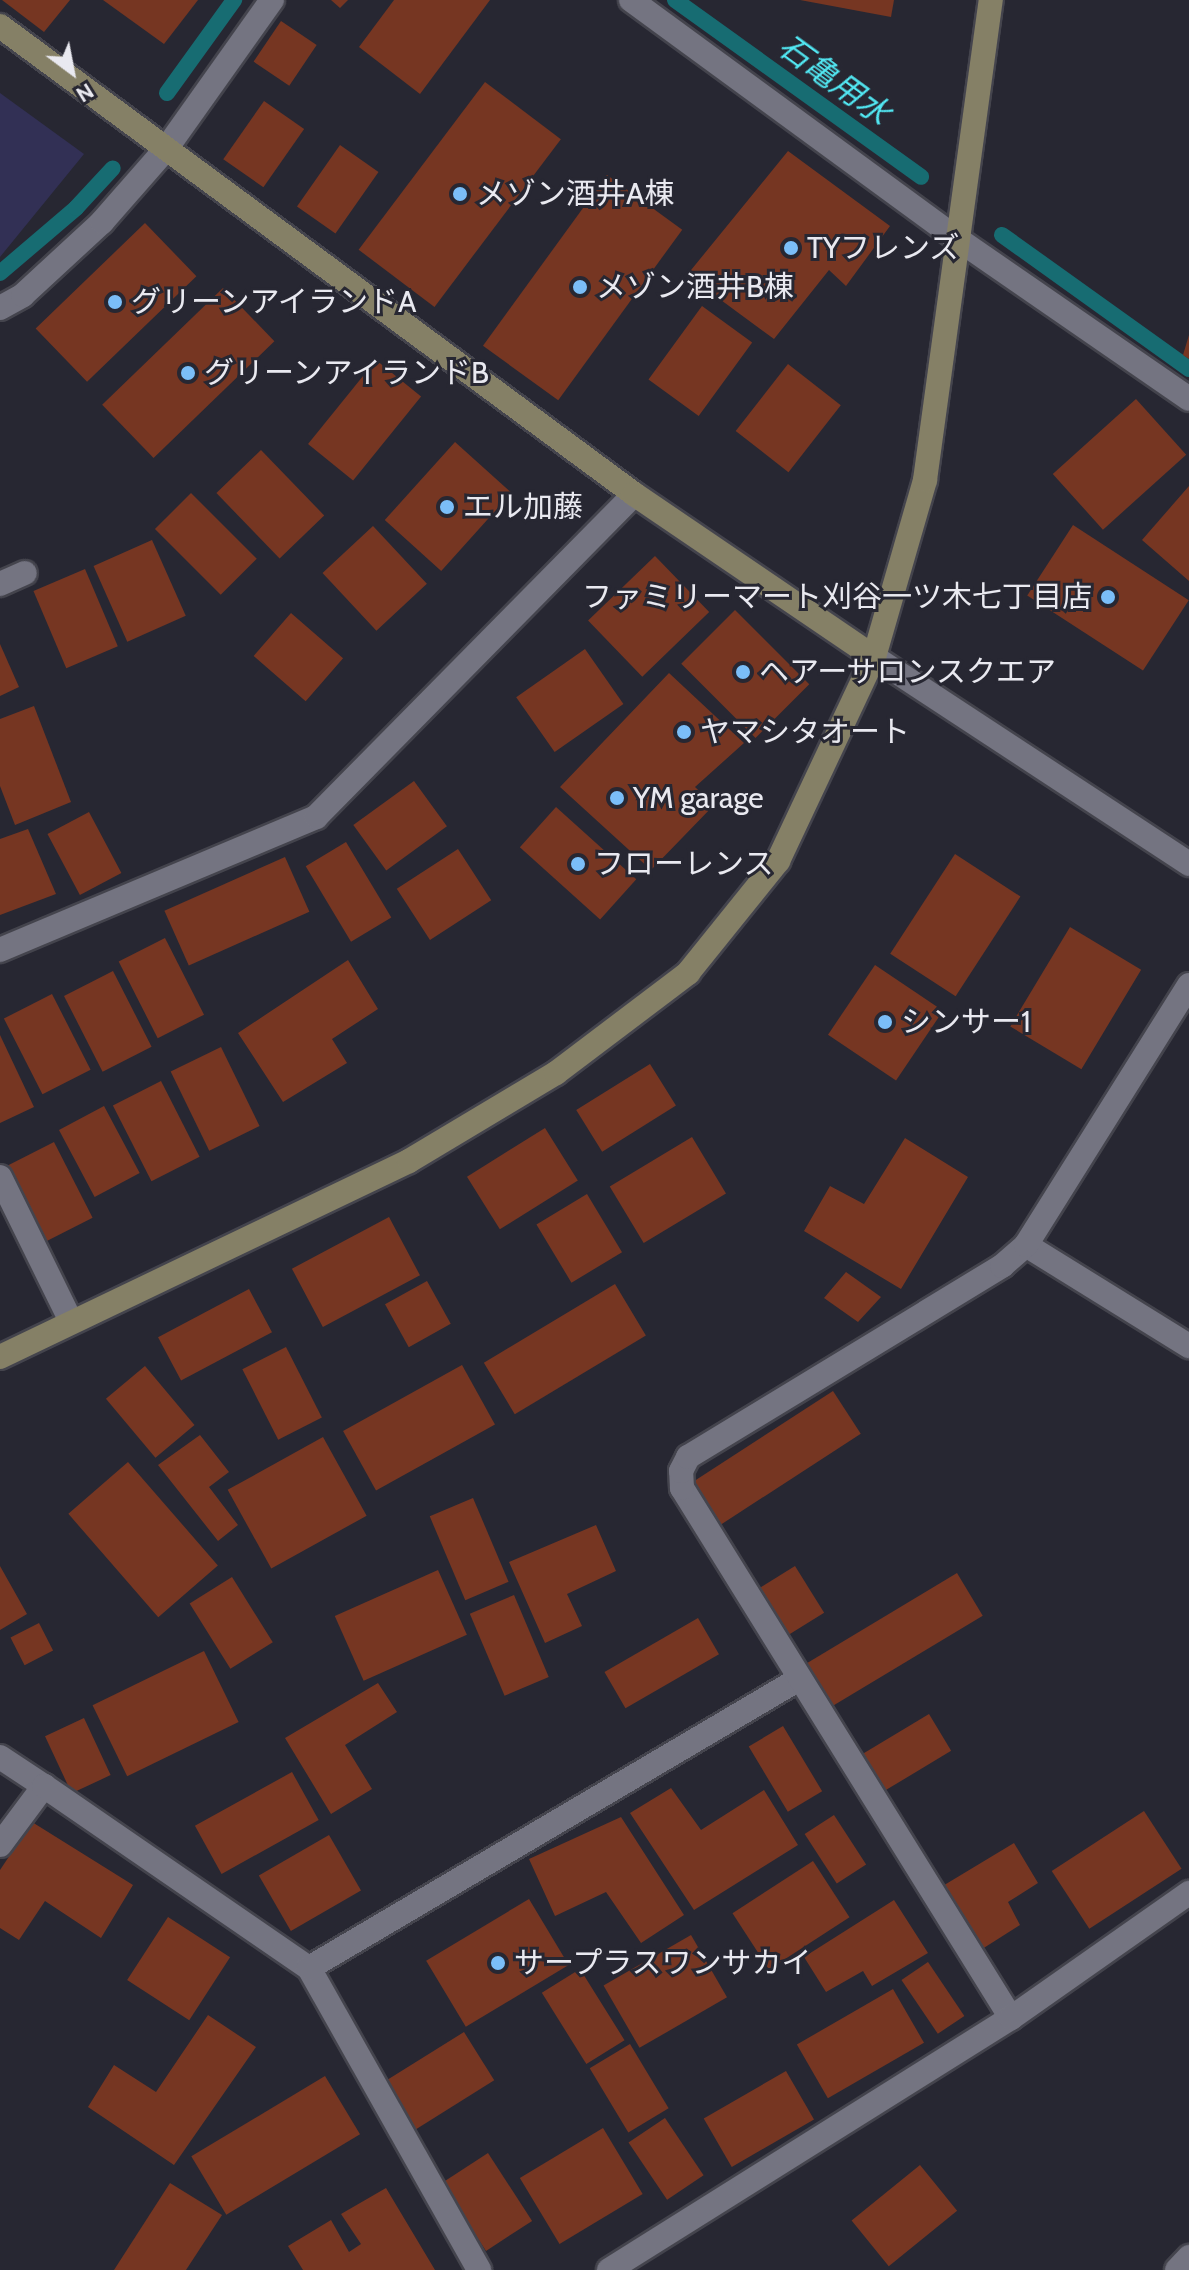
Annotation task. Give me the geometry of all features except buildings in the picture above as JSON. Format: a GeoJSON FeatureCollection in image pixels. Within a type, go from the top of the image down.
{"type":"FeatureCollection","features":[{"type":"Feature","properties":{"kind":"street"},"geometry":{"type":"LineString","coordinates":[[0,308],[23,295],[102,222],[166,149],[272,0]]}},
{"type":"Feature","properties":{"kind":"street"},"geometry":{"type":"LineString","coordinates":[[631,0],[956,238],[1189,399]]}},
{"type":"Feature","properties":{"kind":"street"},"geometry":{"type":"LineString","coordinates":[[0,1357],[409,1161],[556,1073],[688,973],[778,861],[874,657],[925,480],[991,0]]}},
{"type":"Feature","properties":{"kind":"street"},"geometry":{"type":"LineString","coordinates":[[0,26],[634,494],[874,657],[1189,864]]}},
{"type":"Feature","properties":{"kind":"street"},"geometry":{"type":"LineString","coordinates":[[0,950],[316,817],[634,494]]}},
{"type":"Feature","properties":{"kind":"street"},"geometry":{"type":"LineString","coordinates":[[0,584],[25,573]]}},
{"type":"Feature","properties":{"kind":"street"},"geometry":{"type":"LineString","coordinates":[[1011,2018],[682,1488],[681,1471],[688,1457],[1002,1266],[1026,1245],[1189,985]]}},
{"type":"Feature","properties":{"kind":"street"},"geometry":{"type":"LineString","coordinates":[[0,1177],[71,1321]]}},
{"type":"Feature","properties":{"kind":"street"},"geometry":{"type":"LineString","coordinates":[[1026,1245],[1189,1346]]}},
{"type":"Feature","properties":{"kind":"street"},"geometry":{"type":"LineString","coordinates":[[309,1968],[799,1679]]}},
{"type":"Feature","properties":{"kind":"street"},"geometry":{"type":"LineString","coordinates":[[0,1757],[309,1968],[479,2270]]}},
{"type":"Feature","properties":{"kind":"street"},"geometry":{"type":"LineString","coordinates":[[0,1845],[44,1786]]}},
{"type":"Feature","properties":{"kind":"street"},"geometry":{"type":"LineString","coordinates":[[609,2270],[1011,2018],[1189,1893]]}},
{"type":"Feature","properties":{"kind":"street"},"geometry":{"type":"LineString","coordinates":[[1177,2270],[1189,2257]]}},
{"type":"Feature","properties":{"kind":"shaded area"},"geometry":{"type":"Polygon","coordinates":[[[0,93],[84,154],[0,257],[0,93]]]}},
{"type":"Feature","properties":{"kind":"waterway","name":"石亀用水"},"geometry":{"type":"LineString","coordinates":[[167,93],[234,0]]}},
{"type":"Feature","properties":{"kind":"waterway","name":"石亀用水"},"geometry":{"type":"LineString","coordinates":[[675,0],[921,177]]}},
{"type":"Feature","properties":{"kind":"waterway","name":"石亀用水"},"geometry":{"type":"LineString","coordinates":[[0,273],[76,208],[113,168]]}},
{"type":"Feature","properties":{"kind":"waterway","name":"石亀用水"},"geometry":{"type":"LineString","coordinates":[[1002,235],[1189,369]]}},
{"type":"Feature","properties":{"kind":"place","name":"メゾン酒井A棟"},"geometry":{"type":"Point","coordinates":[460,194]}},
{"type":"Feature","properties":{"kind":"place","name":"TYフレンズ"},"geometry":{"type":"Point","coordinates":[791,248]}},
{"type":"Feature","properties":{"kind":"place","name":"メゾン酒井B棟"},"geometry":{"type":"Point","coordinates":[580,287]}},
{"type":"Feature","properties":{"kind":"place","name":"グリーンアイランドA"},"geometry":{"type":"Point","coordinates":[115,302]}},
{"type":"Feature","properties":{"kind":"place","name":"グリーンアイランドB"},"geometry":{"type":"Point","coordinates":[188,373]}},
{"type":"Feature","properties":{"kind":"place","name":"エル加藤"},"geometry":{"type":"Point","coordinates":[447,507]}},
{"type":"Feature","properties":{"kind":"place","name":"ファミリーマート刈谷一ツ木七丁目店"},"geometry":{"type":"Point","coordinates":[1108,597]}},
{"type":"Feature","properties":{"kind":"place","name":"ヘアーサロンスクエア"},"geometry":{"type":"Point","coordinates":[743,672]}},
{"type":"Feature","properties":{"kind":"place","name":"ヤマシタオート"},"geometry":{"type":"Point","coordinates":[684,732]}},
{"type":"Feature","properties":{"kind":"place","name":"YM garage"},"geometry":{"type":"Point","coordinates":[617,798]}},
{"type":"Feature","properties":{"kind":"place","name":"フローレンス"},"geometry":{"type":"Point","coordinates":[578,864]}},
{"type":"Feature","properties":{"kind":"place","name":"シンサー1"},"geometry":{"type":"Point","coordinates":[885,1022]}},
{"type":"Feature","properties":{"kind":"place","name":"サープラスワンサカイ"},"geometry":{"type":"Point","coordinates":[498,1963]}}]}
